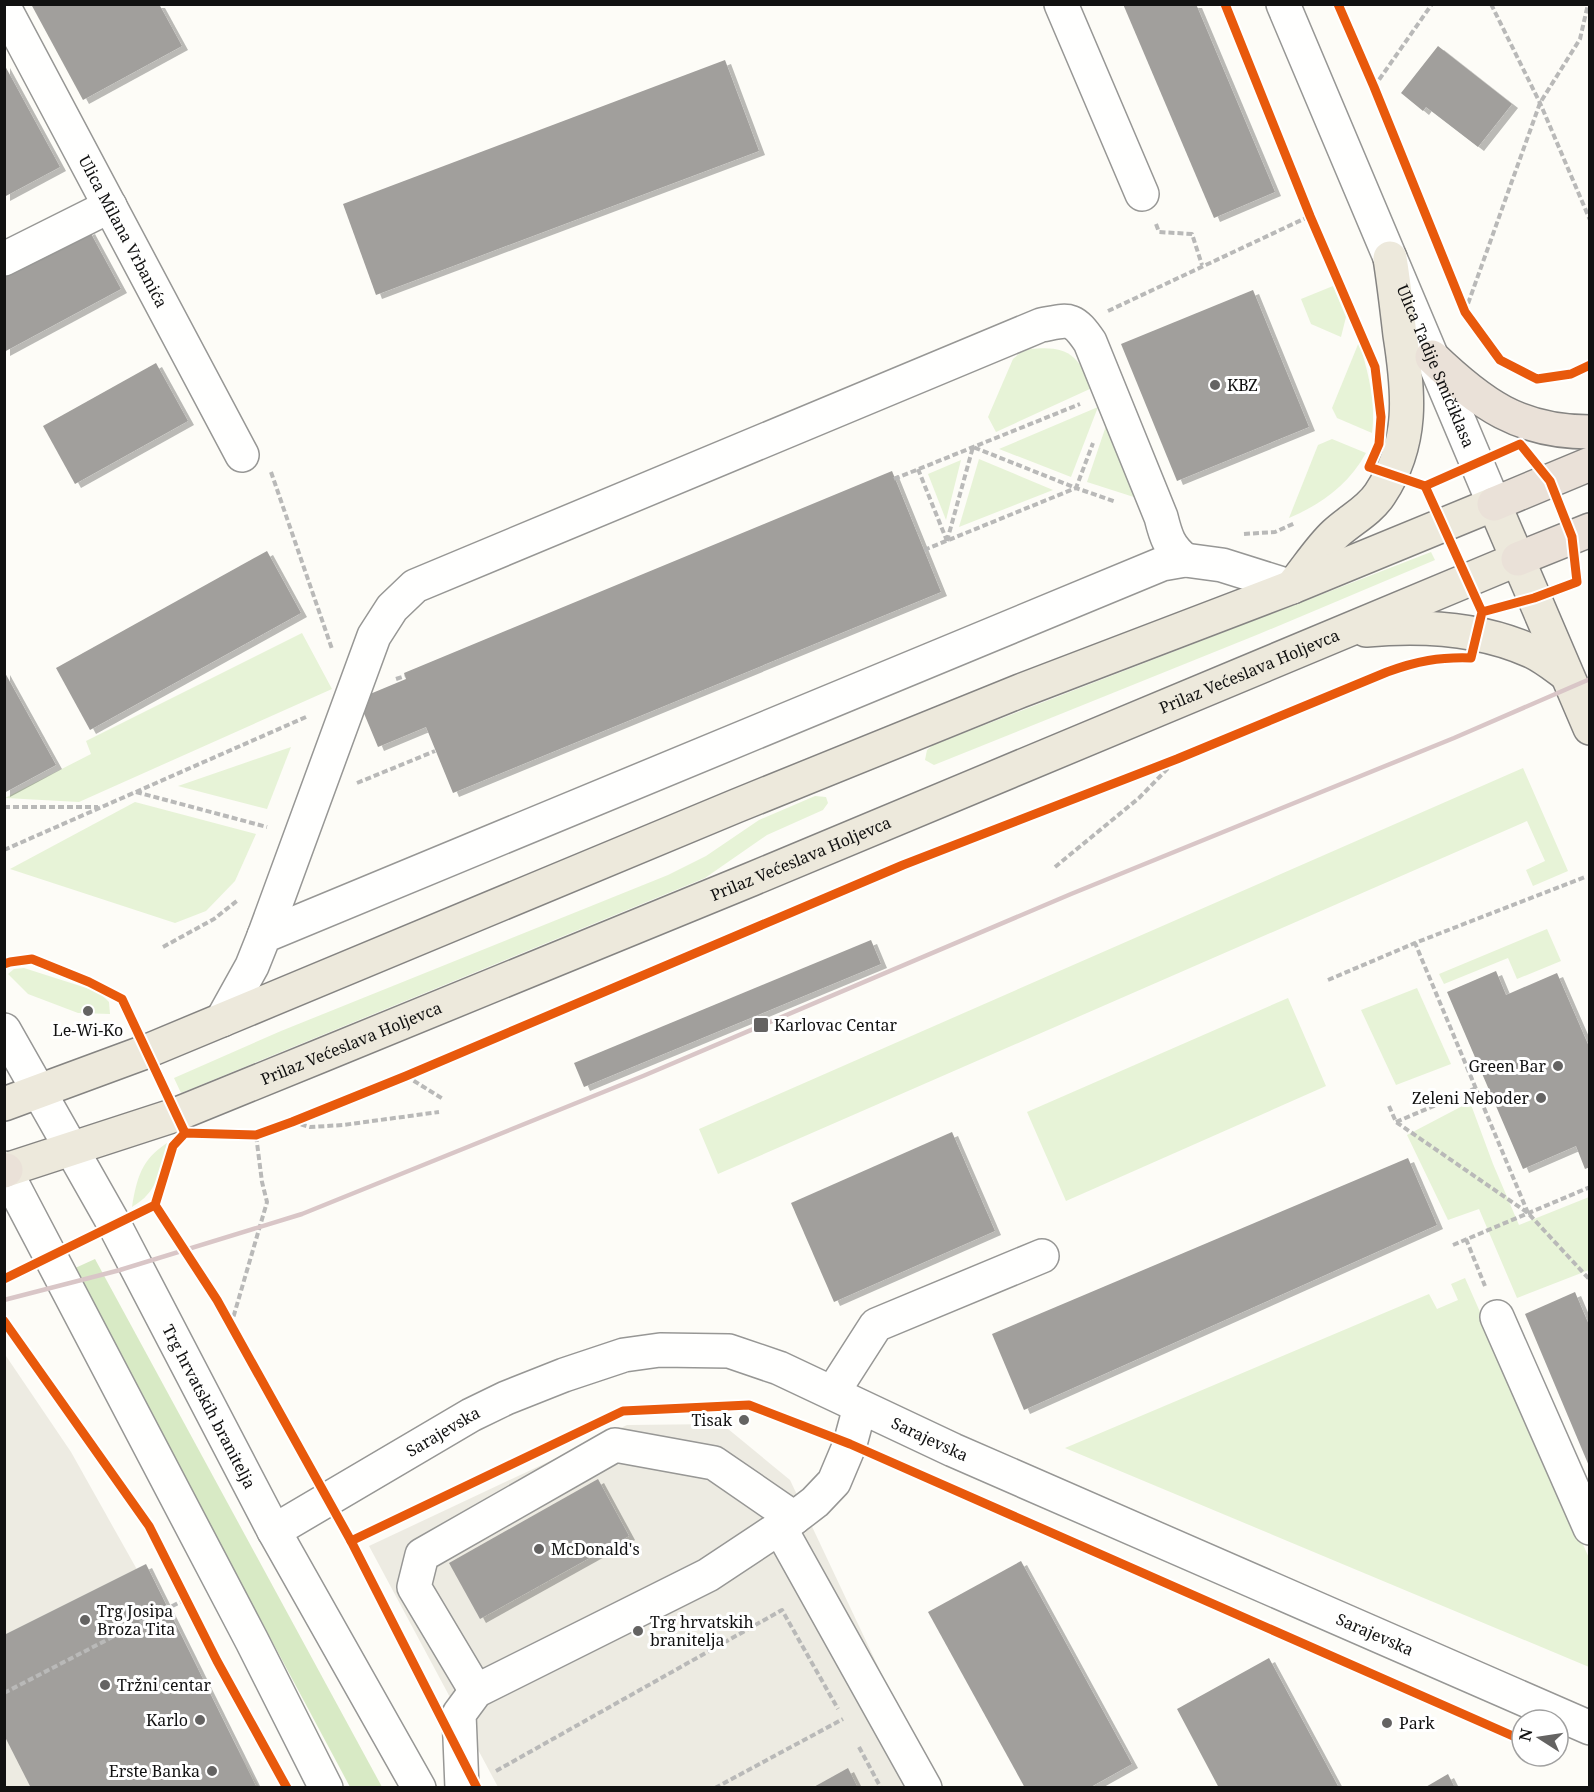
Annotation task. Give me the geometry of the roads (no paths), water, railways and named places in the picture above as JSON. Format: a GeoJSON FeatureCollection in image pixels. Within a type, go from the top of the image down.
{"type":"FeatureCollection","features":[{"type":"Feature","properties":{"kind":"highway"},"geometry":{"type":"LineString","coordinates":[[1432,357],[1458,381],[1506,415],[1546,428],[1590,432]]}},
{"type":"Feature","properties":{"kind":"highway"},"geometry":{"type":"LineString","coordinates":[[1494,504],[1590,464]]}},
{"type":"Feature","properties":{"kind":"highway","name":"Prilaz Većeslava Holjevca"},"geometry":{"type":"LineString","coordinates":[[1518,559],[1590,530]]}},
{"type":"Feature","properties":{"kind":"main road"},"geometry":{"type":"LineString","coordinates":[[1292,587],[1335,534],[1364,512],[1379,496],[1392,473],[1403,444],[1408,412],[1406,373],[1390,258]]}},
{"type":"Feature","properties":{"kind":"main road"},"geometry":{"type":"LineString","coordinates":[[4,1104],[222,1020],[1009,695],[1292,587],[1494,504]]}},
{"type":"Feature","properties":{"kind":"main road","name":"Ulica Tadije Smičiklasa"},"geometry":{"type":"LineString","coordinates":[[1494,504],[1590,728]]}},
{"type":"Feature","properties":{"kind":"main road","name":"Prilaz Većeslava Holjevca"},"geometry":{"type":"LineString","coordinates":[[5,1170],[175,1115],[752,879],[1518,559]]}},
{"type":"Feature","properties":{"kind":"main road"},"geometry":{"type":"LineString","coordinates":[[1344,632],[1414,628],[1477,634],[1502,640],[1533,652],[1566,674]]}},
{"type":"Feature","properties":{"kind":"street"},"geometry":{"type":"LineString","coordinates":[[1061,4],[1142,194]]}},
{"type":"Feature","properties":{"kind":"street","name":"Ulica Tadije Smičiklasa"},"geometry":{"type":"LineString","coordinates":[[1283,4],[1494,504]]}},
{"type":"Feature","properties":{"kind":"street","name":"Ulica Milana Vrbanića"},"geometry":{"type":"LineString","coordinates":[[4,8],[242,456]]}},
{"type":"Feature","properties":{"kind":"street"},"geometry":{"type":"LineString","coordinates":[[4,259],[110,206]]}},
{"type":"Feature","properties":{"kind":"street"},"geometry":{"type":"LineString","coordinates":[[222,1020],[252,966],[264,936],[354,696],[374,636],[392,608],[415,586],[1041,325],[1066,321],[1079,326],[1089,342],[1161,517],[1166,537],[1174,551],[1185,560]]}},
{"type":"Feature","properties":{"kind":"street"},"geometry":{"type":"LineString","coordinates":[[264,936],[1162,564],[1185,560],[1222,564],[1292,587]]}},
{"type":"Feature","properties":{"kind":"street","name":"Trg hrvatskih branitelja"},"geometry":{"type":"LineString","coordinates":[[4,1030],[114,1224],[123,1246],[274,1531],[419,1788]]}},
{"type":"Feature","properties":{"kind":"street"},"geometry":{"type":"LineString","coordinates":[[5,1170],[214,1568],[326,1788]]}},
{"type":"Feature","properties":{"kind":"street"},"geometry":{"type":"LineString","coordinates":[[462,1788],[459,1714],[476,1691],[708,1575],[815,1502],[834,1482],[850,1444],[846,1399],[876,1325],[1042,1256]]}},
{"type":"Feature","properties":{"kind":"street"},"geometry":{"type":"LineString","coordinates":[[1497,1317],[1590,1528]]}},
{"type":"Feature","properties":{"kind":"street","name":"Sarajevska"},"geometry":{"type":"LineString","coordinates":[[274,1531],[471,1415],[554,1378],[624,1355],[660,1350],[729,1351],[779,1368],[953,1450],[1590,1728]]}},
{"type":"Feature","properties":{"kind":"street"},"geometry":{"type":"LineString","coordinates":[[476,1691],[414,1587],[422,1555],[615,1445],[714,1463],[787,1523],[925,1788]]}},
{"type":"Feature","properties":{"kind":"railway"},"geometry":{"type":"LineString","coordinates":[[4,1300],[120,1270],[302,1214],[643,1076],[1071,894],[1454,738],[1590,679]]}},
{"type":"Feature","properties":{"kind":"place","name":"KBZ"},"geometry":{"type":"Point","coordinates":[1215,385]}},
{"type":"Feature","properties":{"kind":"place","name":"Le-Wi-Ko"},"geometry":{"type":"Point","coordinates":[88,1011]}},
{"type":"Feature","properties":{"kind":"place","name":"Karlovac Centar"},"geometry":{"type":"Point","coordinates":[761,1025]}},
{"type":"Feature","properties":{"kind":"place","name":"Green Bar"},"geometry":{"type":"Point","coordinates":[1558,1066]}},
{"type":"Feature","properties":{"kind":"place","name":"Zeleni Neboder"},"geometry":{"type":"Point","coordinates":[1541,1098]}},
{"type":"Feature","properties":{"kind":"place","name":"Tisak"},"geometry":{"type":"Point","coordinates":[744,1420]}},
{"type":"Feature","properties":{"kind":"place","name":"McDonald's"},"geometry":{"type":"Point","coordinates":[539,1549]}},
{"type":"Feature","properties":{"kind":"place","name":"Trg Josipa Broza Tita"},"geometry":{"type":"Point","coordinates":[85,1620]}},
{"type":"Feature","properties":{"kind":"place","name":"Trg hrvatskih branitelja"},"geometry":{"type":"Point","coordinates":[638,1631]}},
{"type":"Feature","properties":{"kind":"place","name":"Tržni centar"},"geometry":{"type":"Point","coordinates":[105,1685]}},
{"type":"Feature","properties":{"kind":"place","name":"Karlo"},"geometry":{"type":"Point","coordinates":[200,1720]}},
{"type":"Feature","properties":{"kind":"place","name":"Park"},"geometry":{"type":"Point","coordinates":[1387,1723]}},
{"type":"Feature","properties":{"kind":"place","name":"Erste Banka"},"geometry":{"type":"Point","coordinates":[212,1771]}}]}
